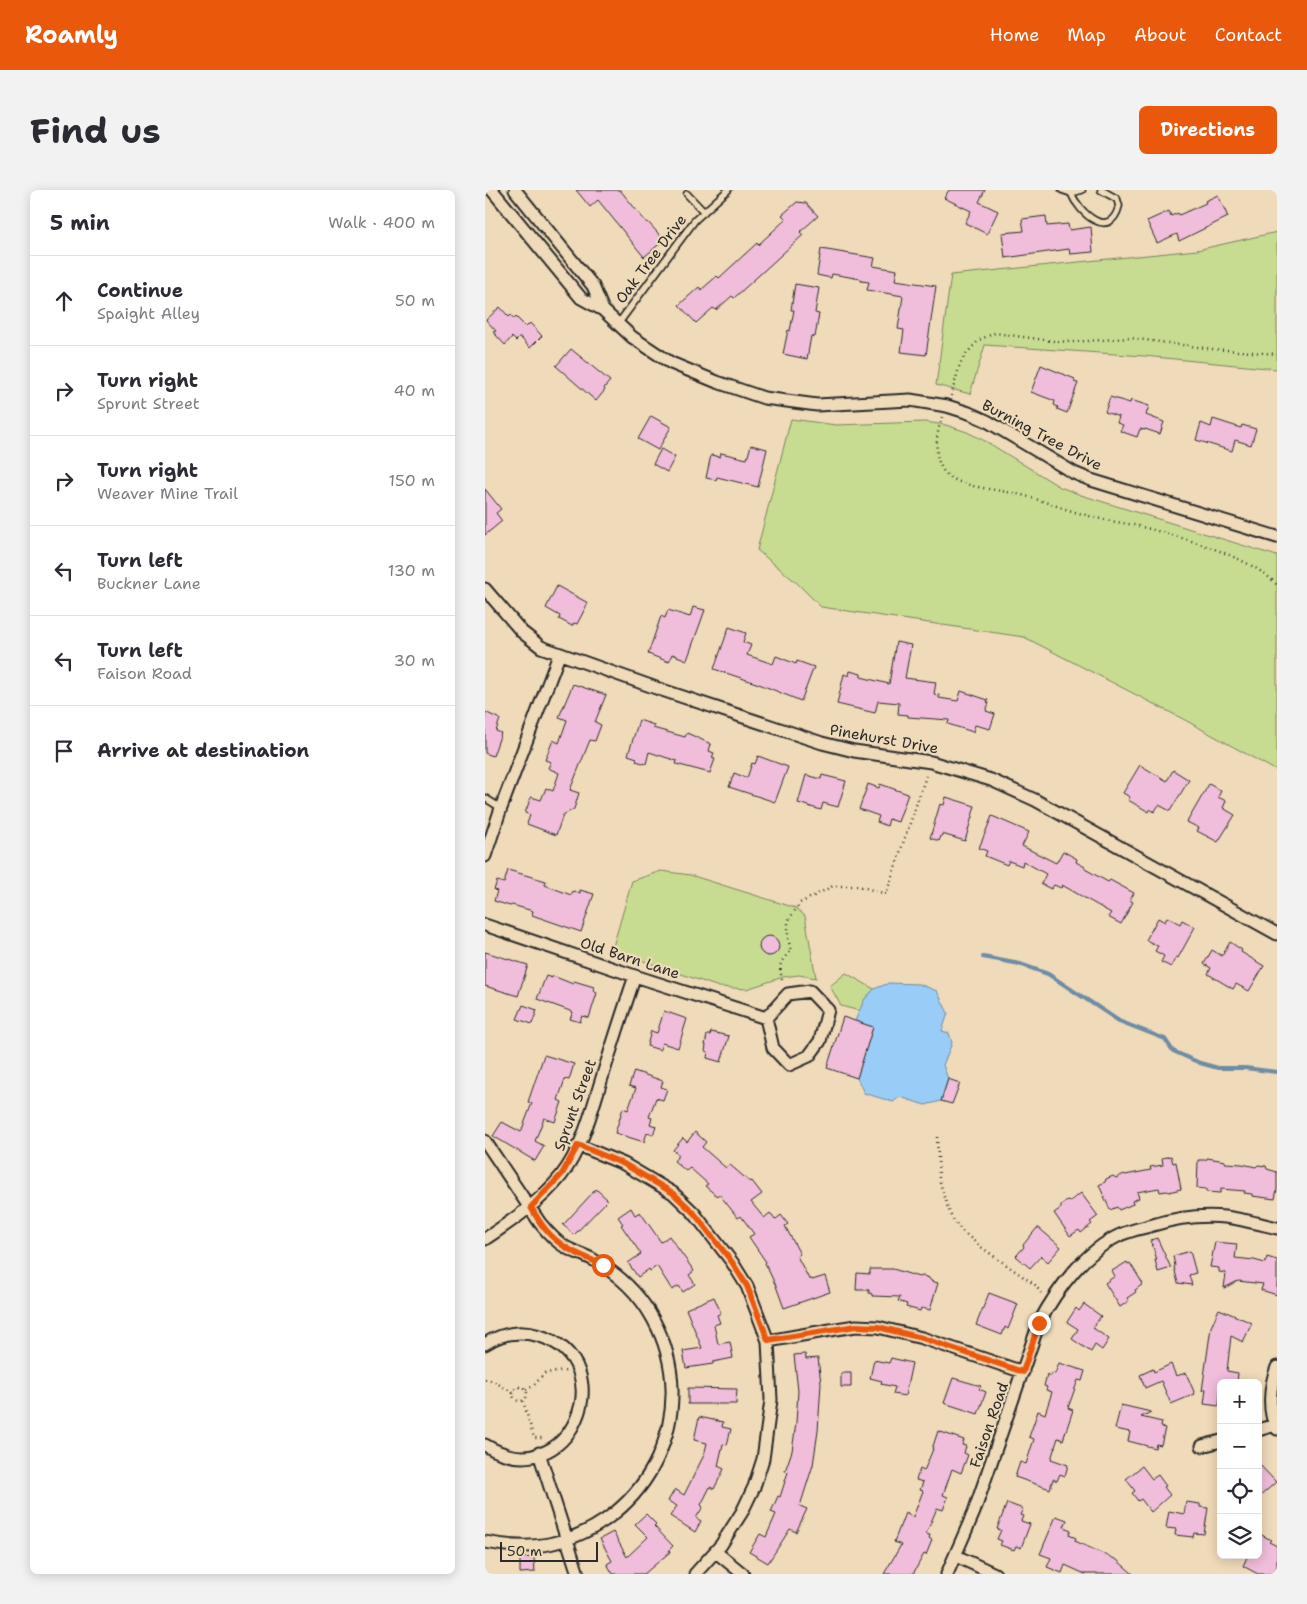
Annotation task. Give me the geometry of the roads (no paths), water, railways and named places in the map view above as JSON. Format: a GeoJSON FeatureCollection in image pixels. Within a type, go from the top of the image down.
{"type":"FeatureCollection","features":[{"type":"Feature","properties":{"kind":"street","name":"Burning Tree Drive"},"geometry":{"type":"LineString","coordinates":[[492,190],[581,298],[603,310],[632,337],[671,363],[717,382],[764,398],[817,405],[910,400],[947,406],[987,421],[1073,473],[1277,537]]}},
{"type":"Feature","properties":{"kind":"street","name":"Burning Tree Drive"},"geometry":{"type":"LineString","coordinates":[[515,190],[593,286],[603,310]]}},
{"type":"Feature","properties":{"kind":"street","name":"Pinehurst Drive"},"geometry":{"type":"LineString","coordinates":[[485,589],[529,639],[559,655],[822,744],[854,751],[931,762],[991,780],[1035,800],[1277,934]]}},
{"type":"Feature","properties":{"kind":"street"},"geometry":{"type":"LineString","coordinates":[[485,856],[501,808],[559,655]]}},
{"type":"Feature","properties":{"kind":"street","name":"Old Barn Lane"},"geometry":{"type":"LineString","coordinates":[[485,925],[766,1018]]}},
{"type":"Feature","properties":{"kind":"street","name":"Sprunt Street"},"geometry":{"type":"LineString","coordinates":[[485,1239],[531,1207],[562,1174],[578,1145],[635,976]]}},
{"type":"Feature","properties":{"kind":"street"},"geometry":{"type":"LineString","coordinates":[[809,991],[828,1010],[820,1041],[809,1056],[789,1065],[773,1048],[766,1018],[788,994],[809,991]]}},
{"type":"Feature","properties":{"kind":"street"},"geometry":{"type":"LineString","coordinates":[[485,1141],[531,1207],[539,1223],[568,1249],[603,1265],[631,1290],[644,1305],[661,1335],[671,1373],[673,1392],[667,1436],[659,1457],[649,1475],[621,1508],[588,1531],[549,1544],[521,1546],[485,1542]]}},
{"type":"Feature","properties":{"kind":"street"},"geometry":{"type":"LineString","coordinates":[[578,1145],[624,1164],[673,1193],[694,1213],[732,1262],[747,1286],[768,1340],[771,1400],[763,1459],[754,1487],[742,1512],[716,1552],[695,1574]]}},
{"type":"Feature","properties":{"kind":"street","name":"Faison Road"},"geometry":{"type":"LineString","coordinates":[[947,1574],[974,1512],[1039,1323],[1053,1298],[1068,1278],[1097,1250],[1120,1235],[1163,1222],[1199,1217],[1226,1218],[1277,1228]]}},
{"type":"Feature","properties":{"kind":"street"},"geometry":{"type":"LineString","coordinates":[[768,1340],[856,1326],[878,1327],[922,1338],[1023,1372]]}},
{"type":"Feature","properties":{"kind":"street"},"geometry":{"type":"LineString","coordinates":[[485,1343],[518,1332],[535,1334],[551,1340],[570,1357],[576,1367],[582,1391],[582,1401],[577,1420],[566,1436],[549,1449],[530,1456],[510,1455],[485,1445]]}},
{"type":"Feature","properties":{"kind":"street"},"geometry":{"type":"LineString","coordinates":[[1262,1429],[1276,1427],[1271,1404],[1273,1378],[1277,1367]]}},
{"type":"Feature","properties":{"kind":"street"},"geometry":{"type":"LineString","coordinates":[[1202,1446],[1217,1442]]}},
{"type":"Feature","properties":{"kind":"street"},"geometry":{"type":"LineString","coordinates":[[539,1453],[578,1574]]}},
{"type":"Feature","properties":{"kind":"street"},"geometry":{"type":"LineString","coordinates":[[716,1552],[743,1574]]}},
{"type":"Feature","properties":{"kind":"street"},"geometry":{"type":"LineString","coordinates":[[956,1556],[995,1574]]}},
{"type":"Feature","properties":{"kind":"lane","name":"Oak Tree Drive"},"geometry":{"type":"LineString","coordinates":[[619,324],[695,220],[728,190]]}},
{"type":"Feature","properties":{"kind":"lane"},"geometry":{"type":"LineString","coordinates":[[1062,190],[1071,193],[1082,190]]}},
{"type":"Feature","properties":{"kind":"lane"},"geometry":{"type":"LineString","coordinates":[[1071,193],[1080,208],[1088,216],[1097,222],[1106,222],[1113,220],[1119,206],[1117,199],[1101,190]]}},
{"type":"Feature","properties":{"kind":"lane"},"geometry":{"type":"LineString","coordinates":[[687,194],[704,212]]}},
{"type":"Feature","properties":{"kind":"lane"},"geometry":{"type":"LineString","coordinates":[[485,798],[501,808]]}},
{"type":"Feature","properties":{"kind":"water"},"geometry":{"type":"Polygon","coordinates":[[[889,983],[919,984],[937,991],[948,1013],[942,1031],[949,1033],[952,1043],[943,1065],[948,1079],[941,1101],[925,1105],[900,1097],[893,1102],[864,1093],[857,1078],[873,1027],[855,1021],[864,1000],[874,989],[889,983]]]}},
{"type":"Feature","properties":{"kind":"waterway"},"geometry":{"type":"LineString","coordinates":[[983,957],[1020,964],[1048,974],[1119,1021],[1165,1039],[1173,1051],[1200,1063],[1218,1068],[1245,1068],[1277,1072]]}}]}
